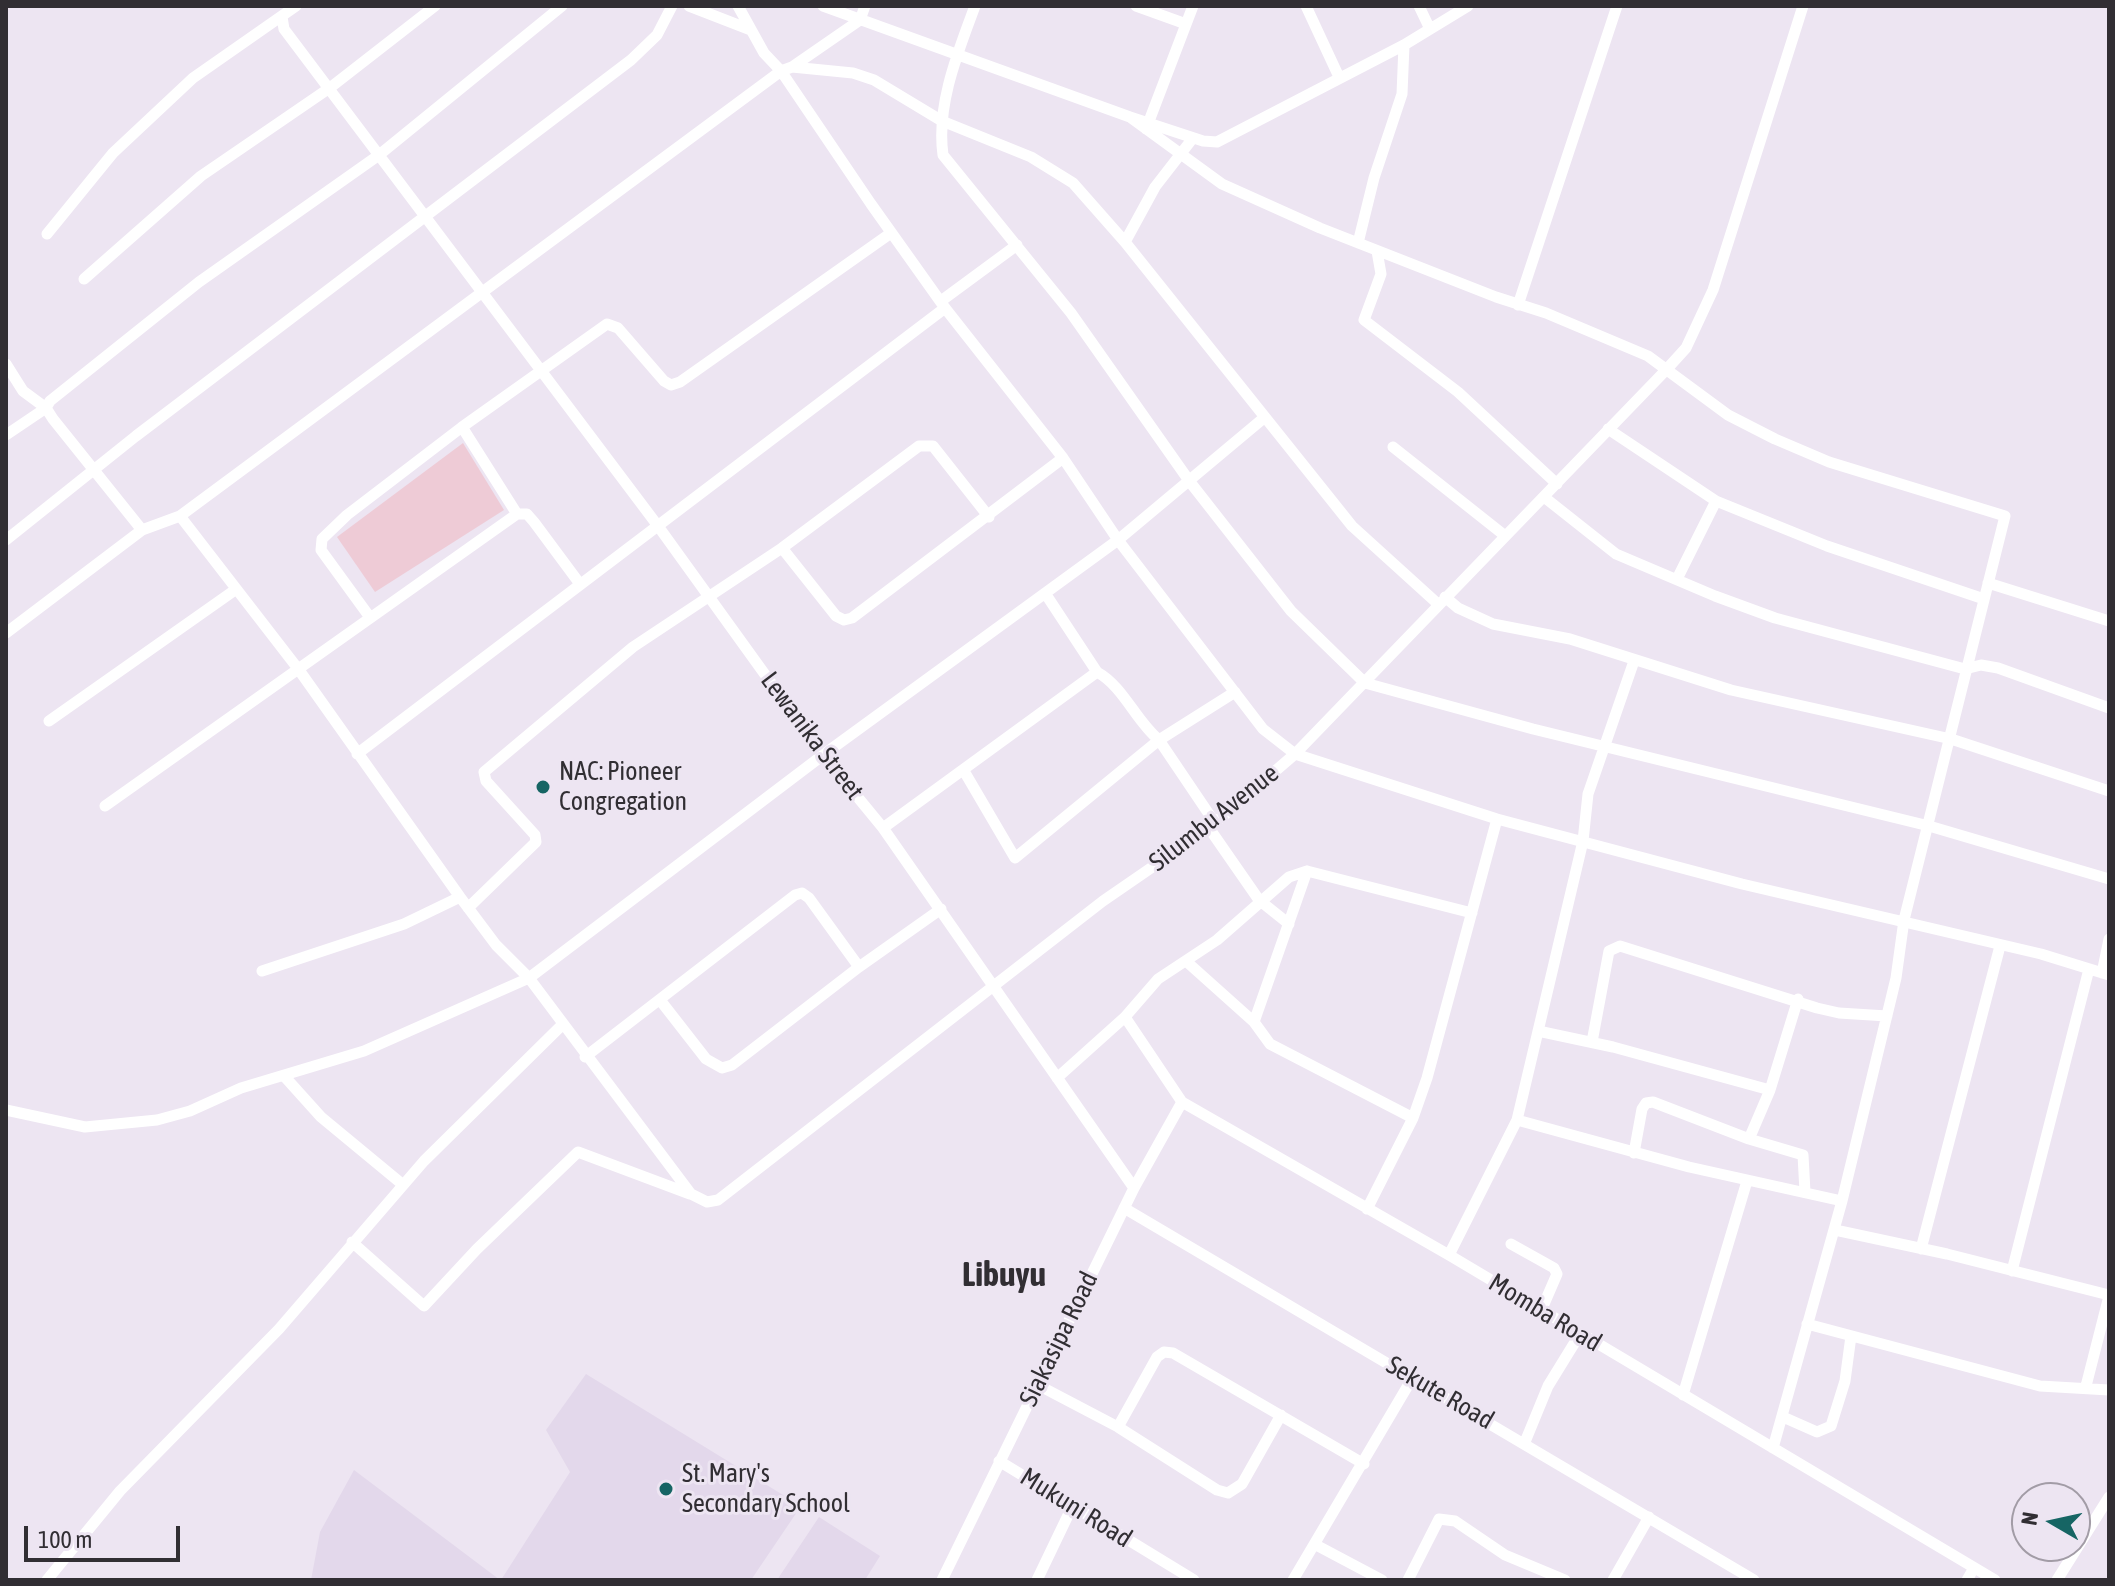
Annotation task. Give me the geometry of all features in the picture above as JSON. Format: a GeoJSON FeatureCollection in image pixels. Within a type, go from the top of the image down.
{"type":"FeatureCollection","features":[{"type":"Feature","properties":{"kind":"street"},"geometry":{"type":"LineString","coordinates":[[47,234],[113,153],[193,78],[296,6]]}},
{"type":"Feature","properties":{"kind":"street"},"geometry":{"type":"LineString","coordinates":[[84,279],[201,176],[331,87],[435,6]]}},
{"type":"Feature","properties":{"kind":"street"},"geometry":{"type":"LineString","coordinates":[[6,435],[46,408],[182,295],[379,155],[562,6]]}},
{"type":"Feature","properties":{"kind":"street"},"geometry":{"type":"LineString","coordinates":[[6,540],[136,436],[426,218],[646,47],[672,6]]}},
{"type":"Feature","properties":{"kind":"street"},"geometry":{"type":"LineString","coordinates":[[689,6],[751,30]]}},
{"type":"Feature","properties":{"kind":"street"},"geometry":{"type":"LineString","coordinates":[[738,6],[764,53],[787,69],[891,233],[1063,458],[1118,540],[1263,729],[1295,754],[1497,819],[1742,884],[1904,920],[2105,974],[2109,939]]}},
{"type":"Feature","properties":{"kind":"street"},"geometry":{"type":"LineString","coordinates":[[823,6],[1130,117],[1147,126],[1217,142],[1404,45],[1468,6]]}},
{"type":"Feature","properties":{"kind":"street"},"geometry":{"type":"LineString","coordinates":[[6,633],[142,530],[180,516],[482,291],[787,69],[860,20],[865,6]]}},
{"type":"Feature","properties":{"kind":"street"},"geometry":{"type":"LineString","coordinates":[[975,6],[957,55],[942,121],[943,155],[1106,361],[1190,482],[1291,611],[1365,683],[1456,710],[1929,826],[2109,879]]}},
{"type":"Feature","properties":{"kind":"street"},"geometry":{"type":"LineString","coordinates":[[1136,6],[1186,24]]}},
{"type":"Feature","properties":{"kind":"street"},"geometry":{"type":"LineString","coordinates":[[1147,126],[1193,6]]}},
{"type":"Feature","properties":{"kind":"street"},"geometry":{"type":"LineString","coordinates":[[1306,6],[1339,77]]}},
{"type":"Feature","properties":{"kind":"street"},"geometry":{"type":"LineString","coordinates":[[1419,6],[1429,27]]}},
{"type":"Feature","properties":{"kind":"street"},"geometry":{"type":"LineString","coordinates":[[1518,305],[1617,6]]}},
{"type":"Feature","properties":{"kind":"street","name":"Silumbu Avenue"},"geometry":{"type":"LineString","coordinates":[[691,1194],[707,1202],[718,1200],[1103,901],[1212,826],[1295,754],[1666,370],[1686,348],[1713,290],[1803,6]]}},
{"type":"Feature","properties":{"kind":"street","name":"Lewanika Street"},"geometry":{"type":"LineString","coordinates":[[282,17],[284,29],[331,87],[658,526],[823,755],[883,828],[1134,1188]]}},
{"type":"Feature","properties":{"kind":"street"},"geometry":{"type":"LineString","coordinates":[[1358,243],[1374,178],[1402,94],[1404,45]]}},
{"type":"Feature","properties":{"kind":"street"},"geometry":{"type":"LineString","coordinates":[[787,69],[853,73],[874,80],[942,121],[984,136],[1052,168],[1073,183],[1125,242],[1352,526],[1442,601],[1493,624],[1570,639],[1731,690],[1951,739],[2109,791]]}},
{"type":"Feature","properties":{"kind":"street"},"geometry":{"type":"LineString","coordinates":[[1147,126],[1179,156],[1222,184],[1377,251],[1546,313],[1648,356],[1728,415],[1788,445],[1829,462],[2005,516],[1904,920],[1887,1016],[1835,1230],[1773,1448]]}},
{"type":"Feature","properties":{"kind":"street"},"geometry":{"type":"LineString","coordinates":[[1125,242],[1155,187],[1193,138]]}},
{"type":"Feature","properties":{"kind":"street"},"geometry":{"type":"LineString","coordinates":[[369,616],[321,550],[322,539],[347,515],[462,427],[607,324],[613,324],[664,381],[671,385],[680,382],[891,233]]}},
{"type":"Feature","properties":{"kind":"street"},"geometry":{"type":"LineString","coordinates":[[357,754],[658,526],[1017,245]]}},
{"type":"Feature","properties":{"kind":"street"},"geometry":{"type":"LineString","coordinates":[[1377,251],[1381,274],[1364,320],[1467,399],[1557,484]]}},
{"type":"Feature","properties":{"kind":"street"},"geometry":{"type":"LineString","coordinates":[[6,364],[23,391],[46,408],[142,530]]}},
{"type":"Feature","properties":{"kind":"street"},"geometry":{"type":"LineString","coordinates":[[6,1110],[85,1127],[111,1126],[190,1111],[241,1088],[364,1051],[529,978],[823,755],[1118,540],[1265,417]]}},
{"type":"Feature","properties":{"kind":"street"},"geometry":{"type":"LineString","coordinates":[[462,427],[517,514]]}},
{"type":"Feature","properties":{"kind":"street"},"geometry":{"type":"LineString","coordinates":[[1608,429],[1716,501],[1827,546],[1984,599]]}},
{"type":"Feature","properties":{"kind":"street"},"geometry":{"type":"LineString","coordinates":[[468,908],[536,842],[535,835],[486,781],[484,772],[633,647],[782,548],[925,444],[939,452],[989,517]]}},
{"type":"Feature","properties":{"kind":"street"},"geometry":{"type":"LineString","coordinates":[[1393,447],[1504,535]]}},
{"type":"Feature","properties":{"kind":"street"},"geometry":{"type":"LineString","coordinates":[[782,548],[836,616],[844,620],[852,618],[1063,458]]}},
{"type":"Feature","properties":{"kind":"street"},"geometry":{"type":"LineString","coordinates":[[1544,497],[1616,554],[1775,618],[1965,669],[1981,665],[1998,668],[2109,708]]}},
{"type":"Feature","properties":{"kind":"street"},"geometry":{"type":"LineString","coordinates":[[1677,579],[1716,501]]}},
{"type":"Feature","properties":{"kind":"street"},"geometry":{"type":"LineString","coordinates":[[105,806],[517,514],[527,514],[580,584]]}},
{"type":"Feature","properties":{"kind":"street"},"geometry":{"type":"LineString","coordinates":[[180,516],[299,670],[468,908],[496,945],[529,978],[585,1057],[691,1194]]}},
{"type":"Feature","properties":{"kind":"street"},"geometry":{"type":"LineString","coordinates":[[1988,583],[2109,621]]}},
{"type":"Feature","properties":{"kind":"street"},"geometry":{"type":"LineString","coordinates":[[49,721],[235,590]]}},
{"type":"Feature","properties":{"kind":"street"},"geometry":{"type":"LineString","coordinates":[[1045,593],[1097,672],[1109,679],[1143,726],[1159,740],[1259,900],[1289,924]]}},
{"type":"Feature","properties":{"kind":"street"},"geometry":{"type":"LineString","coordinates":[[1449,1255],[1517,1120],[1583,841],[1588,794],[1634,661]]}},
{"type":"Feature","properties":{"kind":"street"},"geometry":{"type":"LineString","coordinates":[[883,828],[1097,672]]}},
{"type":"Feature","properties":{"kind":"street"},"geometry":{"type":"LineString","coordinates":[[964,771],[1015,858],[1159,740],[1235,692]]}},
{"type":"Feature","properties":{"kind":"street"},"geometry":{"type":"LineString","coordinates":[[1367,1209],[1413,1118],[1497,819]]}},
{"type":"Feature","properties":{"kind":"street"},"geometry":{"type":"LineString","coordinates":[[1057,1078],[1125,1017],[1158,979],[1217,940],[1259,900],[1289,877],[1307,871],[1472,913]]}},
{"type":"Feature","properties":{"kind":"street"},"geometry":{"type":"LineString","coordinates":[[1254,1022],[1307,871]]}},
{"type":"Feature","properties":{"kind":"street"},"geometry":{"type":"LineString","coordinates":[[585,1057],[802,893],[859,967]]}},
{"type":"Feature","properties":{"kind":"street"},"geometry":{"type":"LineString","coordinates":[[262,971],[404,924],[460,897]]}},
{"type":"Feature","properties":{"kind":"street"},"geometry":{"type":"LineString","coordinates":[[660,1000],[706,1059],[722,1068],[732,1065],[859,967],[941,909]]}},
{"type":"Feature","properties":{"kind":"street"},"geometry":{"type":"LineString","coordinates":[[1592,1042],[1613,946],[1693,966],[1839,1013],[1887,1016]]}},
{"type":"Feature","properties":{"kind":"street"},"geometry":{"type":"LineString","coordinates":[[1921,1249],[2000,946]]}},
{"type":"Feature","properties":{"kind":"street"},"geometry":{"type":"LineString","coordinates":[[1187,962],[1254,1022],[1270,1044],[1413,1118]]}},
{"type":"Feature","properties":{"kind":"street"},"geometry":{"type":"LineString","coordinates":[[2012,1271],[2089,969]]}},
{"type":"Feature","properties":{"kind":"street"},"geometry":{"type":"LineString","coordinates":[[1749,1139],[1770,1090],[1798,999]]}},
{"type":"Feature","properties":{"kind":"street","name":"Momba Road"},"geometry":{"type":"LineString","coordinates":[[1125,1017],[1182,1102],[1449,1255],[1995,1580]]}},
{"type":"Feature","properties":{"kind":"street"},"geometry":{"type":"LineString","coordinates":[[47,1580],[120,1491],[279,1329],[402,1184],[563,1024]]}},
{"type":"Feature","properties":{"kind":"street"},"geometry":{"type":"LineString","coordinates":[[1538,1031],[1592,1042],[1770,1090]]}},
{"type":"Feature","properties":{"kind":"street"},"geometry":{"type":"LineString","coordinates":[[285,1077],[321,1117],[402,1184]]}},
{"type":"Feature","properties":{"kind":"street","name":"Siakasipa Road"},"geometry":{"type":"LineString","coordinates":[[942,1580],[1134,1188],[1182,1102]]}},
{"type":"Feature","properties":{"kind":"street"},"geometry":{"type":"LineString","coordinates":[[1634,1153],[1642,1109],[1646,1103],[1653,1102],[1749,1139],[1803,1155],[1805,1192]]}},
{"type":"Feature","properties":{"kind":"street"},"geometry":{"type":"LineString","coordinates":[[1517,1120],[1634,1153],[1842,1201]]}},
{"type":"Feature","properties":{"kind":"street"},"geometry":{"type":"LineString","coordinates":[[352,1242],[424,1306],[477,1249],[578,1152],[691,1194]]}},
{"type":"Feature","properties":{"kind":"street"},"geometry":{"type":"LineString","coordinates":[[1683,1395],[1747,1181]]}},
{"type":"Feature","properties":{"kind":"street","name":"Sekute Road"},"geometry":{"type":"LineString","coordinates":[[1124,1208],[1754,1580]]}},
{"type":"Feature","properties":{"kind":"street"},"geometry":{"type":"LineString","coordinates":[[1835,1230],[2109,1296],[2086,1386]]}},
{"type":"Feature","properties":{"kind":"street"},"geometry":{"type":"LineString","coordinates":[[1511,1244],[1554,1268],[1557,1274],[1541,1311]]}},
{"type":"Feature","properties":{"kind":"street"},"geometry":{"type":"LineString","coordinates":[[1807,1324],[2040,1386],[2086,1386],[2109,1390]]}},
{"type":"Feature","properties":{"kind":"street"},"geometry":{"type":"LineString","coordinates":[[1525,1442],[1548,1386],[1580,1334]]}},
{"type":"Feature","properties":{"kind":"street"},"geometry":{"type":"LineString","coordinates":[[1783,1417],[1817,1432],[1831,1426],[1845,1381],[1851,1336]]}},
{"type":"Feature","properties":{"kind":"street"},"geometry":{"type":"LineString","coordinates":[[1118,1427],[1157,1357],[1164,1352],[1173,1353],[1364,1464]]}},
{"type":"Feature","properties":{"kind":"street"},"geometry":{"type":"LineString","coordinates":[[1293,1580],[1413,1377]]}},
{"type":"Feature","properties":{"kind":"street"},"geometry":{"type":"LineString","coordinates":[[1036,1384],[1118,1427],[1217,1490],[1228,1493],[1242,1484],[1281,1415]]}},
{"type":"Feature","properties":{"kind":"street","name":"Mukuni Road"},"geometry":{"type":"LineString","coordinates":[[999,1461],[1194,1580]]}},
{"type":"Feature","properties":{"kind":"street"},"geometry":{"type":"LineString","coordinates":[[2057,1580],[2109,1497]]}},
{"type":"Feature","properties":{"kind":"street"},"geometry":{"type":"LineString","coordinates":[[1037,1580],[1072,1507]]}},
{"type":"Feature","properties":{"kind":"street"},"geometry":{"type":"LineString","coordinates":[[1613,1580],[1649,1517]]}},
{"type":"Feature","properties":{"kind":"street"},"geometry":{"type":"LineString","coordinates":[[1408,1580],[1439,1519],[1455,1521],[1505,1555],[1565,1580]]}},
{"type":"Feature","properties":{"kind":"street"},"geometry":{"type":"LineString","coordinates":[[1316,1545],[1382,1580]]}},
{"type":"Feature","properties":{"kind":"street"},"geometry":{"type":"LineString","coordinates":[[1967,1580],[1974,1568]]}},
{"type":"Feature","properties":{"kind":"shaded area"},"geometry":{"type":"Polygon","coordinates":[[[463,443],[504,510],[375,592],[337,537],[463,443]]]}},
{"type":"Feature","properties":{"kind":"shaded area","name":"St. Mary's Secondary School"},"geometry":{"type":"Polygon","coordinates":[[[586,1374],[801,1506],[751,1580],[501,1580],[570,1472],[546,1430],[586,1374]]]}},
{"type":"Feature","properties":{"kind":"shaded area"},"geometry":{"type":"Polygon","coordinates":[[[354,1470],[500,1580],[311,1580],[320,1532],[354,1470]]]}},
{"type":"Feature","properties":{"kind":"shaded area"},"geometry":{"type":"Polygon","coordinates":[[[819,1517],[880,1556],[865,1580],[777,1580],[819,1517]]]}},
{"type":"Feature","properties":{"kind":"place","name":"NAC: Pioneer Congregation"},"geometry":{"type":"Point","coordinates":[543,787]}},
{"type":"Feature","properties":{"kind":"place","name":"St. Mary's Secondary School"},"geometry":{"type":"Point","coordinates":[666,1489]}},
{"type":"Feature","properties":{"kind":"district","name":"Libuyu"},"geometry":{"type":"Point","coordinates":[1004,1275]}}]}
